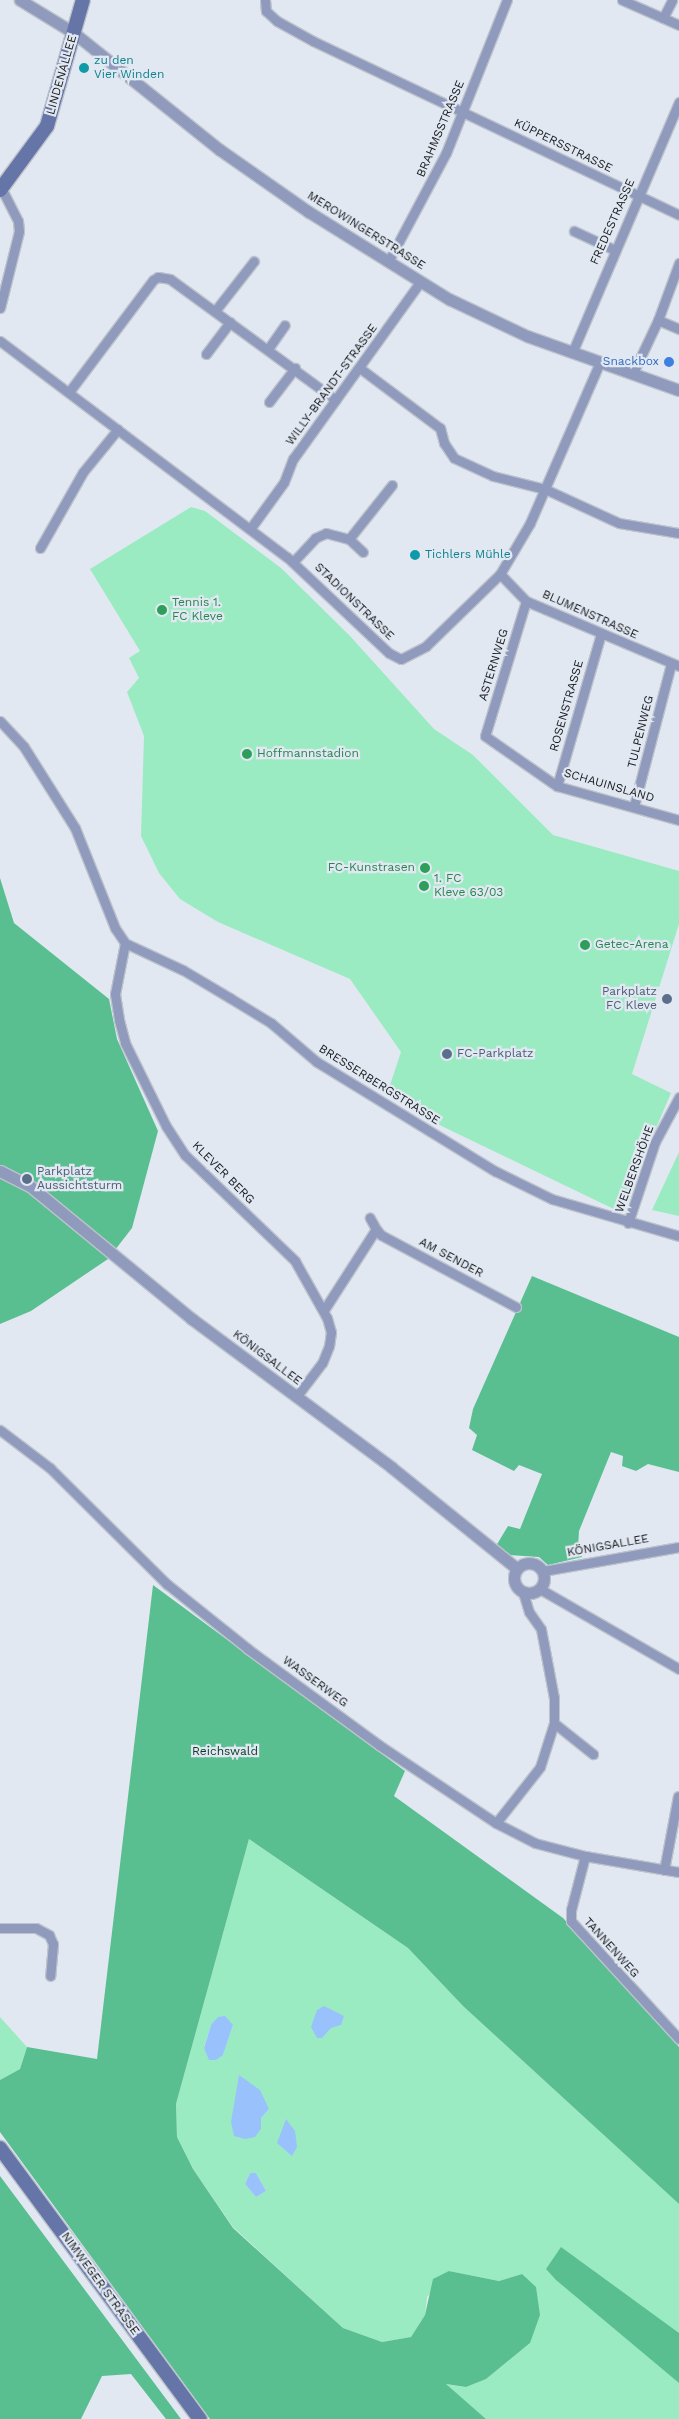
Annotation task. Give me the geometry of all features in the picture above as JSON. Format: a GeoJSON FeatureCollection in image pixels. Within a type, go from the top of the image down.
{"type":"FeatureCollection","features":[{"type":"Feature","properties":{"kind":"main road","name":"LINDENALLEE"},"geometry":{"type":"LineString","coordinates":[[1,189],[47,126],[83,0]]}},
{"type":"Feature","properties":{"kind":"main road","name":"NIMWEGER STRASSE"},"geometry":{"type":"LineString","coordinates":[[0,2148],[200,2419]]}},
{"type":"Feature","properties":{"kind":"street","name":"MEROWINGERSTRASSE"},"geometry":{"type":"LineString","coordinates":[[20,0],[74,33],[220,150],[309,212],[420,282],[494,321],[599,364],[633,373],[679,390]]}},
{"type":"Feature","properties":{"kind":"street","name":"KÜPPERSSTRASSE"},"geometry":{"type":"LineString","coordinates":[[265,0],[266,11],[284,25],[395,82],[463,112],[679,215]]}},
{"type":"Feature","properties":{"kind":"street","name":"BRAHMSSTRASSE"},"geometry":{"type":"LineString","coordinates":[[388,262],[428,192],[463,112],[506,0]]}},
{"type":"Feature","properties":{"kind":"street"},"geometry":{"type":"LineString","coordinates":[[622,0],[679,25]]}},
{"type":"Feature","properties":{"kind":"street"},"geometry":{"type":"LineString","coordinates":[[663,18],[672,0]]}},
{"type":"Feature","properties":{"kind":"street","name":"FREDESTRASSE"},"geometry":{"type":"LineString","coordinates":[[572,353],[679,102]]}},
{"type":"Feature","properties":{"kind":"street","name":"LINDENALLEE"},"geometry":{"type":"LineString","coordinates":[[0,308],[19,231],[18,221],[1,189]]}},
{"type":"Feature","properties":{"kind":"street"},"geometry":{"type":"LineString","coordinates":[[574,231],[615,250]]}},
{"type":"Feature","properties":{"kind":"street"},"geometry":{"type":"LineString","coordinates":[[215,311],[254,261]]}},
{"type":"Feature","properties":{"kind":"street"},"geometry":{"type":"LineString","coordinates":[[633,373],[658,320],[679,263]]}},
{"type":"Feature","properties":{"kind":"street"},"geometry":{"type":"LineString","coordinates":[[69,392],[153,280],[170,279],[295,368],[336,400]]}},
{"type":"Feature","properties":{"kind":"street","name":"WILLY-BRANDT-STRASSE"},"geometry":{"type":"LineString","coordinates":[[250,529],[284,482],[293,459],[360,369],[420,282]]}},
{"type":"Feature","properties":{"kind":"street"},"geometry":{"type":"LineString","coordinates":[[658,320],[679,329]]}},
{"type":"Feature","properties":{"kind":"street"},"geometry":{"type":"LineString","coordinates":[[206,354],[230,322]]}},
{"type":"Feature","properties":{"kind":"street"},"geometry":{"type":"LineString","coordinates":[[268,349],[285,325]]}},
{"type":"Feature","properties":{"kind":"street","name":"STADIONSTRASSE"},"geometry":{"type":"LineString","coordinates":[[0,341],[293,562],[388,653],[402,659],[426,646],[500,574],[530,523],[599,364]]}},
{"type":"Feature","properties":{"kind":"street"},"geometry":{"type":"LineString","coordinates":[[269,402],[295,368]]}},
{"type":"Feature","properties":{"kind":"street"},"geometry":{"type":"LineString","coordinates":[[360,369],[440,428],[444,443],[454,458],[493,476],[545,489],[619,523],[679,533]]}},
{"type":"Feature","properties":{"kind":"street"},"geometry":{"type":"LineString","coordinates":[[40,548],[83,472],[118,430]]}},
{"type":"Feature","properties":{"kind":"street"},"geometry":{"type":"LineString","coordinates":[[349,539],[392,485]]}},
{"type":"Feature","properties":{"kind":"street"},"geometry":{"type":"LineString","coordinates":[[293,562],[315,538],[326,533],[349,539],[363,552]]}},
{"type":"Feature","properties":{"kind":"street","name":"BLUMENSTRASSE"},"geometry":{"type":"LineString","coordinates":[[500,574],[526,601],[675,665]]}},
{"type":"Feature","properties":{"kind":"street","name":"ASTERNWEG"},"geometry":{"type":"LineString","coordinates":[[485,736],[526,601]]}},
{"type":"Feature","properties":{"kind":"street","name":"ROSENSTRASSE"},"geometry":{"type":"LineString","coordinates":[[557,786],[601,634]]}},
{"type":"Feature","properties":{"kind":"street","name":"TULPENWEG"},"geometry":{"type":"LineString","coordinates":[[634,806],[675,665]]}},
{"type":"Feature","properties":{"kind":"street"},"geometry":{"type":"LineString","coordinates":[[0,721],[24,747],[75,828],[115,928],[125,943]]}},
{"type":"Feature","properties":{"kind":"street","name":"SCHAUINSLAND"},"geometry":{"type":"LineString","coordinates":[[485,736],[557,786],[679,820]]}},
{"type":"Feature","properties":{"kind":"street","name":"BRESSERBERGSTRASSE"},"geometry":{"type":"LineString","coordinates":[[125,943],[183,970],[271,1023],[317,1062],[495,1171],[552,1199],[628,1223],[679,1236]]}},
{"type":"Feature","properties":{"kind":"street","name":"KLEVER BERG"},"geometry":{"type":"LineString","coordinates":[[125,943],[115,994],[119,1020],[125,1043],[166,1126],[185,1155],[295,1261],[324,1310],[331,1332],[329,1346],[322,1363],[296,1397]]}},
{"type":"Feature","properties":{"kind":"street","name":"WELBERSHÖHE"},"geometry":{"type":"LineString","coordinates":[[628,1223],[656,1142],[679,1097]]}},
{"type":"Feature","properties":{"kind":"street","name":"KÖNIGSALLEE"},"geometry":{"type":"LineString","coordinates":[[0,1171],[30,1186],[192,1319],[390,1467],[516,1568],[533,1563],[542,1571],[679,1547]]}},
{"type":"Feature","properties":{"kind":"street","name":"AM SENDER"},"geometry":{"type":"LineString","coordinates":[[370,1218],[381,1235],[516,1307]]}},
{"type":"Feature","properties":{"kind":"street"},"geometry":{"type":"LineString","coordinates":[[324,1310],[376,1229]]}},
{"type":"Feature","properties":{"kind":"street","name":"WASSERWEG"},"geometry":{"type":"LineString","coordinates":[[0,1430],[50,1468],[167,1584],[248,1649],[379,1745],[496,1823],[535,1843],[586,1856],[679,1872]]}},
{"type":"Feature","properties":{"kind":"street"},"geometry":{"type":"LineString","coordinates":[[496,1823],[540,1767],[554,1723],[554,1698],[541,1629],[529,1612],[523,1592],[514,1584],[516,1568]]}},
{"type":"Feature","properties":{"kind":"street"},"geometry":{"type":"LineString","coordinates":[[540,1589],[544,1578],[542,1571]]}},
{"type":"Feature","properties":{"kind":"street"},"geometry":{"type":"LineString","coordinates":[[523,1592],[540,1589],[679,1669]]}},
{"type":"Feature","properties":{"kind":"street"},"geometry":{"type":"LineString","coordinates":[[554,1723],[593,1754]]}},
{"type":"Feature","properties":{"kind":"street"},"geometry":{"type":"LineString","coordinates":[[664,1870],[678,1796]]}},
{"type":"Feature","properties":{"kind":"street","name":"TANNENWEG"},"geometry":{"type":"LineString","coordinates":[[586,1856],[571,1910],[571,1921],[679,2039]]}},
{"type":"Feature","properties":{"kind":"street"},"geometry":{"type":"LineString","coordinates":[[0,1928],[36,1928],[49,1936],[53,1944],[50,1976]]}},
{"type":"Feature","properties":{"kind":"green space","name":"1. FC Kleve 63/03"},"geometry":{"type":"Polygon","coordinates":[[[191,507],[205,511],[281,568],[350,636],[434,729],[473,755],[553,835],[679,871],[679,924],[632,1074],[671,1093],[620,1212],[425,1118],[387,1094],[401,1052],[350,979],[218,922],[180,899],[159,873],[141,836],[144,736],[127,692],[139,678],[129,658],[140,651],[90,569],[191,507]]]}},
{"type":"Feature","properties":{"kind":"green space"},"geometry":{"type":"Polygon","coordinates":[[[0,878],[14,923],[109,999],[117,1039],[158,1131],[132,1228],[108,1259],[31,1311],[0,1324],[0,878]]]}},
{"type":"Feature","properties":{"kind":"green space"},"geometry":{"type":"Polygon","coordinates":[[[679,1152],[679,1216],[652,1210],[679,1152]]]}},
{"type":"Feature","properties":{"kind":"green space"},"geometry":{"type":"Polygon","coordinates":[[[532,1276],[679,1337],[679,1472],[648,1464],[636,1471],[622,1466],[623,1456],[611,1452],[579,1531],[578,1548],[582,1557],[548,1565],[539,1557],[509,1555],[496,1546],[508,1526],[520,1529],[542,1474],[519,1465],[514,1471],[472,1450],[477,1435],[469,1428],[473,1409],[532,1276]]]}},
{"type":"Feature","properties":{"kind":"green space","name":"Reichswald"},"geometry":{"type":"Polygon","coordinates":[[[153,1585],[405,1771],[394,1796],[563,1918],[679,2047],[679,2204],[463,2006],[408,1948],[249,1839],[176,2104],[177,2137],[193,2169],[233,2228],[343,2328],[382,2342],[411,2337],[425,2315],[433,2279],[449,2271],[499,2281],[522,2274],[536,2287],[540,2315],[530,2343],[486,2379],[466,2387],[446,2384],[486,2419],[210,2419],[0,2132],[0,2080],[20,2069],[27,2047],[97,2059],[153,1585]]]}},
{"type":"Feature","properties":{"kind":"green space"},"geometry":{"type":"Polygon","coordinates":[[[249,1839],[408,1948],[463,2006],[679,2204],[679,2419],[486,2419],[445,2384],[466,2387],[485,2379],[530,2343],[522,2274],[499,2281],[449,2271],[427,2297],[425,2315],[411,2337],[382,2342],[343,2328],[233,2227],[193,2169],[177,2137],[176,2104],[249,1839]],[[211,2025],[204,2047],[223,2055],[233,2025],[211,2025]],[[239,2075],[261,2118],[269,2109],[239,2075]],[[250,2173],[245,2184],[256,2197],[266,2191],[256,2173],[250,2173]]]}},
{"type":"Feature","properties":{"kind":"green space"},"geometry":{"type":"Polygon","coordinates":[[[0,2017],[27,2047],[20,2069],[0,2080],[0,2017]]]}},
{"type":"Feature","properties":{"kind":"green space"},"geometry":{"type":"Polygon","coordinates":[[[0,2176],[181,2419],[166,2419],[131,2374],[102,2376],[81,2419],[0,2419],[0,2176]]]}},
{"type":"Feature","properties":{"kind":"green space"},"geometry":{"type":"Polygon","coordinates":[[[561,2247],[679,2333],[679,2383],[556,2280],[546,2269],[561,2247]]]}},
{"type":"Feature","properties":{"kind":"water"},"geometry":{"type":"Polygon","coordinates":[[[324,2006],[344,2016],[341,2025],[331,2028],[322,2038],[317,2038],[311,2027],[317,2010],[324,2006]]]}},
{"type":"Feature","properties":{"kind":"water"},"geometry":{"type":"Polygon","coordinates":[[[225,2016],[233,2025],[223,2055],[216,2060],[209,2060],[204,2048],[211,2025],[218,2017],[225,2016]]]}},
{"type":"Feature","properties":{"kind":"water"},"geometry":{"type":"Polygon","coordinates":[[[239,2075],[260,2090],[269,2109],[261,2118],[261,2129],[255,2137],[245,2139],[234,2136],[231,2122],[239,2075]]]}},
{"type":"Feature","properties":{"kind":"water"},"geometry":{"type":"Polygon","coordinates":[[[286,2119],[295,2131],[297,2147],[292,2156],[277,2143],[286,2119]]]}},
{"type":"Feature","properties":{"kind":"water"},"geometry":{"type":"Polygon","coordinates":[[[250,2173],[256,2173],[266,2191],[256,2197],[245,2184],[250,2173]]]}},
{"type":"Feature","properties":{"kind":"place","name":"zu den Vier Winden"},"geometry":{"type":"Point","coordinates":[84,68]}},
{"type":"Feature","properties":{"kind":"place","name":"Snackbox"},"geometry":{"type":"Point","coordinates":[669,362]}},
{"type":"Feature","properties":{"kind":"place","name":"Tichlers Mühle"},"geometry":{"type":"Point","coordinates":[415,555]}},
{"type":"Feature","properties":{"kind":"place","name":"Tennis 1. FC Kleve"},"geometry":{"type":"Point","coordinates":[162,610]}},
{"type":"Feature","properties":{"kind":"place","name":"Hoffmannstadion"},"geometry":{"type":"Point","coordinates":[247,754]}},
{"type":"Feature","properties":{"kind":"place","name":"FC-Kunstrasen"},"geometry":{"type":"Point","coordinates":[425,868]}},
{"type":"Feature","properties":{"kind":"place","name":"1. FC Kleve 63/03"},"geometry":{"type":"Point","coordinates":[424,886]}},
{"type":"Feature","properties":{"kind":"place","name":"Getec-Arena"},"geometry":{"type":"Point","coordinates":[585,945]}},
{"type":"Feature","properties":{"kind":"place","name":"Parkplatz FC Kleve"},"geometry":{"type":"Point","coordinates":[667,999]}},
{"type":"Feature","properties":{"kind":"place","name":"FC-Parkplatz"},"geometry":{"type":"Point","coordinates":[447,1054]}},
{"type":"Feature","properties":{"kind":"place","name":"Parkplatz Aussichtsturm"},"geometry":{"type":"Point","coordinates":[27,1179]}}]}
